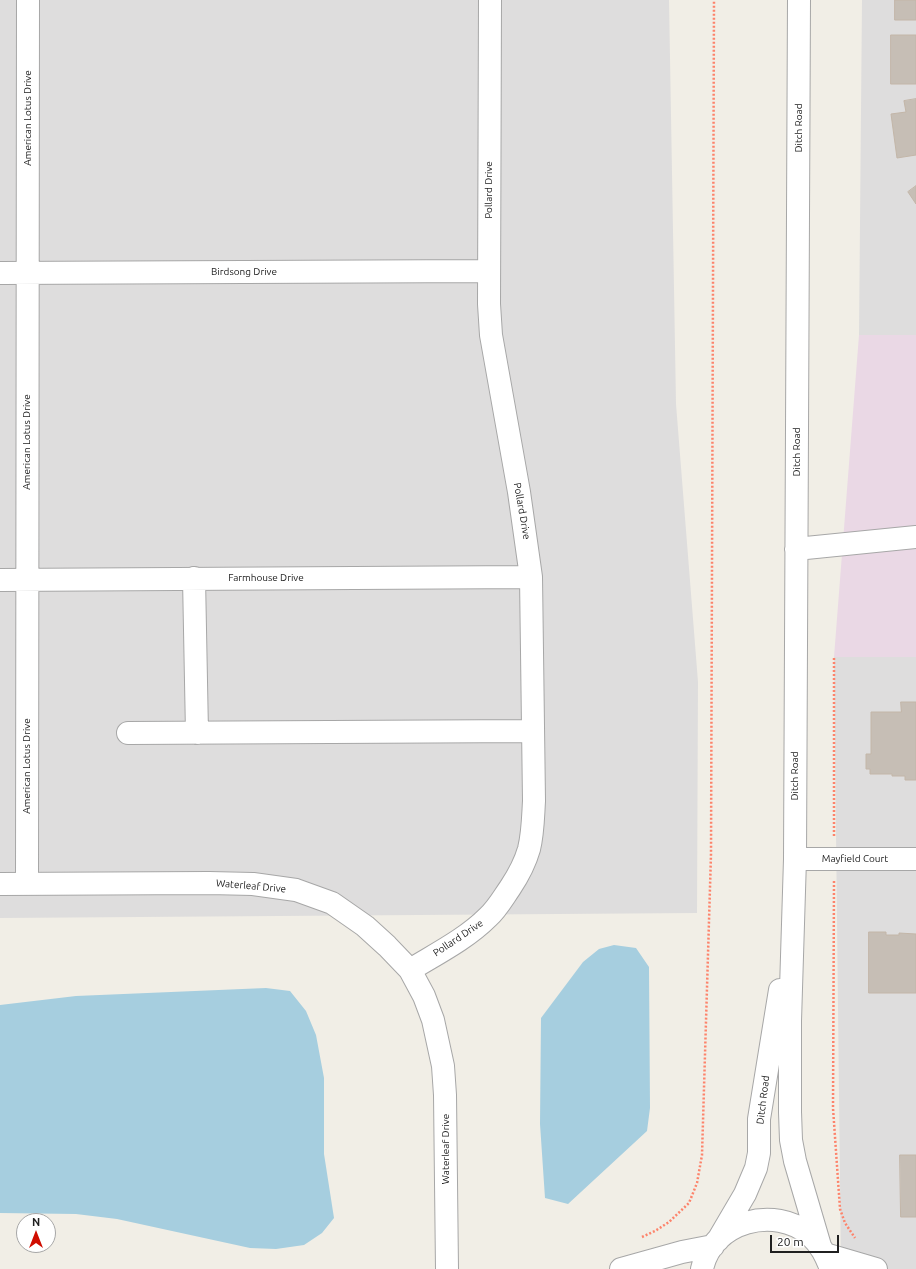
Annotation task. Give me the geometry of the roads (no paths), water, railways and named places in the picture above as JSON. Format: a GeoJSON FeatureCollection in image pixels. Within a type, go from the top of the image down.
{"type":"FeatureCollection","features":[{"type":"Feature","properties":{"kind":"street","name":"American Lotus Drive"},"geometry":{"type":"LineString","coordinates":[[27,884],[28,0]]}},
{"type":"Feature","properties":{"kind":"street","name":"Pollard Drive"},"geometry":{"type":"LineString","coordinates":[[410,970],[477,928],[490,916],[522,867],[528,850],[533,827],[534,686],[531,577],[519,492],[491,335],[489,304],[490,0]]}},
{"type":"Feature","properties":{"kind":"street","name":"Ditch Road"},"geometry":{"type":"LineString","coordinates":[[800,0],[795,860],[789,1094],[795,1161],[826,1256]]}},
{"type":"Feature","properties":{"kind":"street","name":"Birdsong Drive"},"geometry":{"type":"LineString","coordinates":[[0,273],[489,271]]}},
{"type":"Feature","properties":{"kind":"street"},"geometry":{"type":"LineString","coordinates":[[796,549],[916,537]]}},
{"type":"Feature","properties":{"kind":"street","name":"Farmhouse Drive"},"geometry":{"type":"LineString","coordinates":[[0,580],[531,577]]}},
{"type":"Feature","properties":{"kind":"street"},"geometry":{"type":"LineString","coordinates":[[194,578],[197,733]]}},
{"type":"Feature","properties":{"kind":"street"},"geometry":{"type":"LineString","coordinates":[[128,733],[533,731]]}},
{"type":"Feature","properties":{"kind":"street","name":"Mayfield Court"},"geometry":{"type":"LineString","coordinates":[[795,860],[916,859]]}},
{"type":"Feature","properties":{"kind":"street","name":"Waterleaf Drive"},"geometry":{"type":"LineString","coordinates":[[0,884],[253,884],[296,890],[332,903],[365,926],[410,970],[424,996],[433,1020],[440,1047],[445,1095],[447,1269]]}},
{"type":"Feature","properties":{"kind":"street","name":"Ditch Road"},"geometry":{"type":"LineString","coordinates":[[702,1269],[707,1256],[745,1194],[756,1168],[759,1153],[759,1119],[794,904]]}},
{"type":"Feature","properties":{"kind":"street"},"geometry":{"type":"LineString","coordinates":[[621,1269],[715,1243],[729,1230],[742,1224],[756,1220],[771,1219],[798,1227],[810,1236],[826,1256],[876,1269]]}},
{"type":"Feature","properties":{"kind":"water"},"geometry":{"type":"Polygon","coordinates":[[[614,945],[636,948],[649,967],[650,1108],[647,1131],[568,1204],[545,1198],[540,1124],[541,1018],[583,962],[599,949],[614,945]]]}},
{"type":"Feature","properties":{"kind":"water"},"geometry":{"type":"Polygon","coordinates":[[[266,988],[290,991],[306,1011],[316,1035],[324,1078],[324,1154],[334,1218],[322,1233],[304,1245],[276,1249],[250,1248],[117,1219],[76,1214],[0,1213],[0,1005],[76,996],[266,988]]]}}]}
